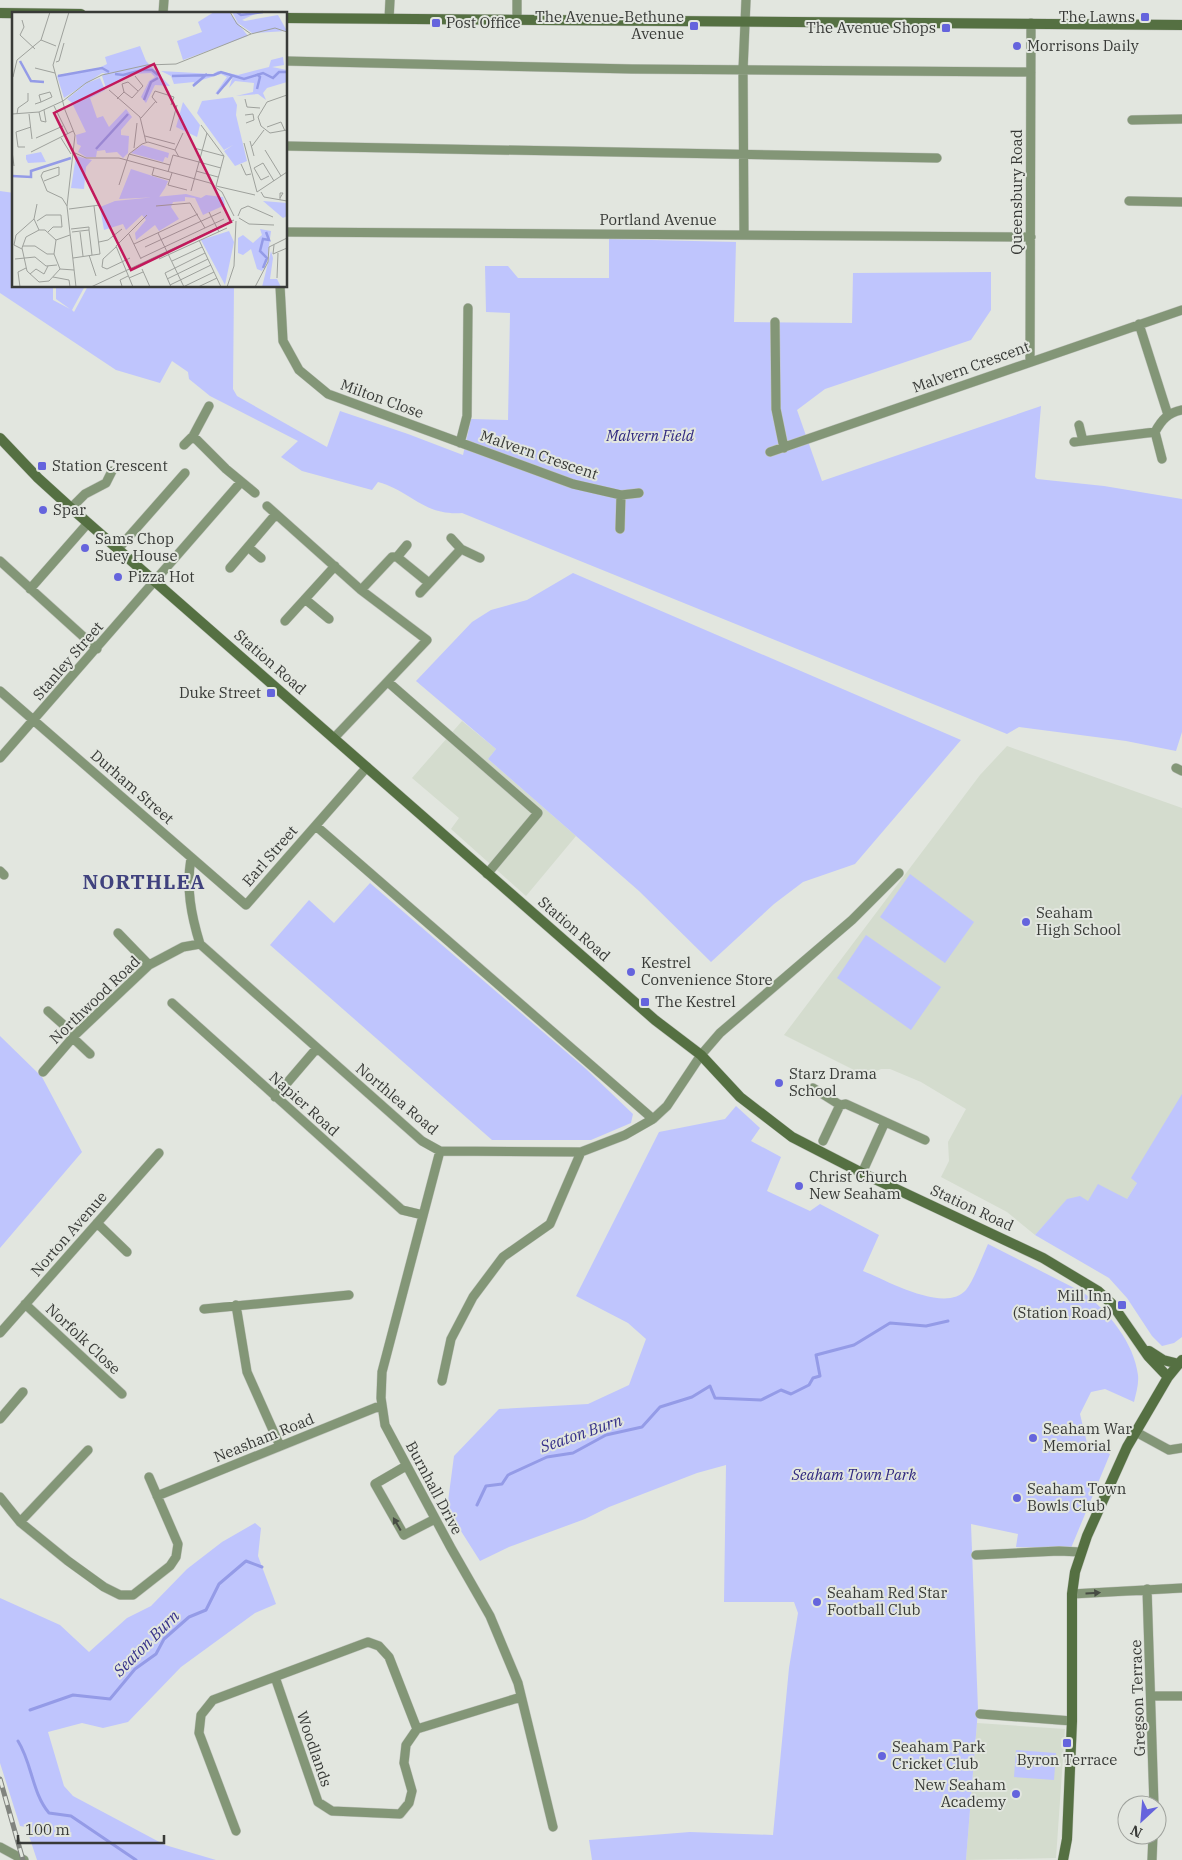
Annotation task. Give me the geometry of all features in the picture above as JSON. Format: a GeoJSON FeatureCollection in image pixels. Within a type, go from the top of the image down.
{"type":"FeatureCollection","features":[{"type":"Feature","properties":{"kind":"main road"},"geometry":{"type":"LineString","coordinates":[[288,18],[517,18],[632,22],[745,20],[1182,25]]}},
{"type":"Feature","properties":{"kind":"main road","name":"Station Road"},"geometry":{"type":"LineString","coordinates":[[0,438],[21,461],[71,508],[655,1020],[701,1055],[740,1096],[772,1123],[801,1142],[862,1173],[1043,1258],[1083,1281],[1112,1304],[1141,1347],[1168,1377]]}},
{"type":"Feature","properties":{"kind":"main road"},"geometry":{"type":"LineString","coordinates":[[1141,1347],[1163,1360],[1181,1362]]}},
{"type":"Feature","properties":{"kind":"main road"},"geometry":{"type":"LineString","coordinates":[[1063,1860],[1068,1839],[1072,1721],[1072,1594],[1080,1552],[1136,1432],[1168,1377],[1181,1362]]}},
{"type":"Feature","properties":{"kind":"street"},"geometry":{"type":"LineString","coordinates":[[389,18],[390,0]]}},
{"type":"Feature","properties":{"kind":"street"},"geometry":{"type":"LineString","coordinates":[[517,0],[517,18]]}},
{"type":"Feature","properties":{"kind":"street"},"geometry":{"type":"LineString","coordinates":[[744,234],[743,70],[746,0]]}},
{"type":"Feature","properties":{"kind":"street","name":"Queensbury Road"},"geometry":{"type":"LineString","coordinates":[[1030,361],[1031,23]]}},
{"type":"Feature","properties":{"kind":"street"},"geometry":{"type":"LineString","coordinates":[[288,61],[743,70],[1031,72]]}},
{"type":"Feature","properties":{"kind":"street"},"geometry":{"type":"LineString","coordinates":[[1132,120],[1182,119]]}},
{"type":"Feature","properties":{"kind":"street"},"geometry":{"type":"LineString","coordinates":[[288,146],[937,158]]}},
{"type":"Feature","properties":{"kind":"street"},"geometry":{"type":"LineString","coordinates":[[1129,201],[1182,202]]}},
{"type":"Feature","properties":{"kind":"street","name":"Portland Avenue"},"geometry":{"type":"LineString","coordinates":[[288,232],[1031,237]]}},
{"type":"Feature","properties":{"kind":"street","name":"Milton Close"},"geometry":{"type":"LineString","coordinates":[[280,288],[283,341],[299,370],[328,394],[460,443]]}},
{"type":"Feature","properties":{"kind":"street"},"geometry":{"type":"LineString","coordinates":[[460,443],[466,416],[468,308]]}},
{"type":"Feature","properties":{"kind":"street","name":"Malvern Crescent"},"geometry":{"type":"LineString","coordinates":[[770,452],[1182,310]]}},
{"type":"Feature","properties":{"kind":"street"},"geometry":{"type":"LineString","coordinates":[[776,322],[776,409],[784,448]]}},
{"type":"Feature","properties":{"kind":"street"},"geometry":{"type":"LineString","coordinates":[[1139,324],[1168,415]]}},
{"type":"Feature","properties":{"kind":"street"},"geometry":{"type":"LineString","coordinates":[[184,445],[193,436],[208,406]]}},
{"type":"Feature","properties":{"kind":"street"},"geometry":{"type":"LineString","coordinates":[[1162,459],[1155,432],[1161,420],[1168,415],[1182,410]]}},
{"type":"Feature","properties":{"kind":"street"},"geometry":{"type":"LineString","coordinates":[[1079,425],[1079,442],[1155,432]]}},
{"type":"Feature","properties":{"kind":"street"},"geometry":{"type":"LineString","coordinates":[[193,436],[226,469],[255,494]]}},
{"type":"Feature","properties":{"kind":"street","name":"Malvern Crescent"},"geometry":{"type":"LineString","coordinates":[[460,443],[573,484],[621,495],[639,493]]}},
{"type":"Feature","properties":{"kind":"street"},"geometry":{"type":"LineString","coordinates":[[71,508],[84,494],[106,482],[112,471]]}},
{"type":"Feature","properties":{"kind":"street"},"geometry":{"type":"LineString","coordinates":[[118,549],[185,473]]}},
{"type":"Feature","properties":{"kind":"street","name":"Stanley Street"},"geometry":{"type":"LineString","coordinates":[[0,758],[242,482]]}},
{"type":"Feature","properties":{"kind":"street"},"geometry":{"type":"LineString","coordinates":[[620,528],[621,495]]}},
{"type":"Feature","properties":{"kind":"street"},"geometry":{"type":"LineString","coordinates":[[267,506],[361,590],[426,640],[334,738]]}},
{"type":"Feature","properties":{"kind":"street"},"geometry":{"type":"LineString","coordinates":[[230,568],[276,514]]}},
{"type":"Feature","properties":{"kind":"street"},"geometry":{"type":"LineString","coordinates":[[30,588],[88,523]]}},
{"type":"Feature","properties":{"kind":"street"},"geometry":{"type":"LineString","coordinates":[[451,538],[461,548],[480,558]]}},
{"type":"Feature","properties":{"kind":"street"},"geometry":{"type":"LineString","coordinates":[[361,590],[388,559],[397,556],[407,545]]}},
{"type":"Feature","properties":{"kind":"street"},"geometry":{"type":"LineString","coordinates":[[248,547],[261,558]]}},
{"type":"Feature","properties":{"kind":"street"},"geometry":{"type":"LineString","coordinates":[[420,593],[461,548]]}},
{"type":"Feature","properties":{"kind":"street"},"geometry":{"type":"LineString","coordinates":[[397,556],[429,583]]}},
{"type":"Feature","properties":{"kind":"street"},"geometry":{"type":"LineString","coordinates":[[0,561],[97,649]]}},
{"type":"Feature","properties":{"kind":"street"},"geometry":{"type":"LineString","coordinates":[[286,621],[335,566]]}},
{"type":"Feature","properties":{"kind":"street"},"geometry":{"type":"LineString","coordinates":[[306,599],[329,619]]}},
{"type":"Feature","properties":{"kind":"street"},"geometry":{"type":"LineString","coordinates":[[388,682],[538,813],[487,874]]}},
{"type":"Feature","properties":{"kind":"street","name":"Durham Street"},"geometry":{"type":"LineString","coordinates":[[0,691],[246,905]]}},
{"type":"Feature","properties":{"kind":"street","name":"Earl Street"},"geometry":{"type":"LineString","coordinates":[[246,905],[367,767]]}},
{"type":"Feature","properties":{"kind":"street"},"geometry":{"type":"LineString","coordinates":[[316,826],[653,1119]]}},
{"type":"Feature","properties":{"kind":"street"},"geometry":{"type":"LineString","coordinates":[[192,858],[188,881],[192,918],[200,944]]}},
{"type":"Feature","properties":{"kind":"street","name":"Northlea Road"},"geometry":{"type":"LineString","coordinates":[[200,944],[422,1141],[440,1151],[581,1152],[625,1135],[653,1119],[667,1106],[701,1055],[720,1033],[852,920],[899,873]]}},
{"type":"Feature","properties":{"kind":"street"},"geometry":{"type":"LineString","coordinates":[[118,933],[149,965]]}},
{"type":"Feature","properties":{"kind":"street","name":"Northwood Road"},"geometry":{"type":"LineString","coordinates":[[43,1072],[74,1037],[149,965],[183,947],[200,944]]}},
{"type":"Feature","properties":{"kind":"street","name":"Napier Road"},"geometry":{"type":"LineString","coordinates":[[172,1003],[402,1210],[423,1215]]}},
{"type":"Feature","properties":{"kind":"street"},"geometry":{"type":"LineString","coordinates":[[48,1011],[90,1054]]}},
{"type":"Feature","properties":{"kind":"street"},"geometry":{"type":"LineString","coordinates":[[275,1097],[317,1048]]}},
{"type":"Feature","properties":{"kind":"street"},"geometry":{"type":"LineString","coordinates":[[813,1088],[840,1105],[846,1104],[925,1140]]}},
{"type":"Feature","properties":{"kind":"street"},"geometry":{"type":"LineString","coordinates":[[823,1141],[840,1105]]}},
{"type":"Feature","properties":{"kind":"street"},"geometry":{"type":"LineString","coordinates":[[862,1173],[885,1122]]}},
{"type":"Feature","properties":{"kind":"street","name":"Burnhall Drive"},"geometry":{"type":"LineString","coordinates":[[440,1151],[382,1372],[382,1405],[385,1425],[490,1616],[518,1683],[553,1827]]}},
{"type":"Feature","properties":{"kind":"street"},"geometry":{"type":"LineString","coordinates":[[442,1381],[451,1339],[473,1297],[503,1257],[550,1224],[581,1152]]}},
{"type":"Feature","properties":{"kind":"street","name":"Norton Avenue"},"geometry":{"type":"LineString","coordinates":[[0,1333],[159,1153]]}},
{"type":"Feature","properties":{"kind":"street"},"geometry":{"type":"LineString","coordinates":[[96,1223],[127,1252]]}},
{"type":"Feature","properties":{"kind":"street"},"geometry":{"type":"LineString","coordinates":[[204,1309],[348,1294]]}},
{"type":"Feature","properties":{"kind":"street","name":"Norfolk Close"},"geometry":{"type":"LineString","coordinates":[[25,1304],[122,1394]]}},
{"type":"Feature","properties":{"kind":"street"},"geometry":{"type":"LineString","coordinates":[[236,1305],[247,1372],[280,1446]]}},
{"type":"Feature","properties":{"kind":"street"},"geometry":{"type":"LineString","coordinates":[[0,1419],[23,1392]]}},
{"type":"Feature","properties":{"kind":"street","name":"Neasham Road"},"geometry":{"type":"LineString","coordinates":[[157,1496],[382,1405]]}},
{"type":"Feature","properties":{"kind":"street"},"geometry":{"type":"LineString","coordinates":[[1136,1432],[1169,1450],[1182,1448]]}},
{"type":"Feature","properties":{"kind":"street"},"geometry":{"type":"LineString","coordinates":[[20,1522],[88,1450]]}},
{"type":"Feature","properties":{"kind":"street"},"geometry":{"type":"LineString","coordinates":[[406,1466],[374,1484],[404,1536],[435,1519]]}},
{"type":"Feature","properties":{"kind":"street"},"geometry":{"type":"LineString","coordinates":[[0,1497],[20,1522],[104,1588],[120,1595],[133,1594],[170,1566],[176,1557],[178,1544],[149,1476]]}},
{"type":"Feature","properties":{"kind":"street"},"geometry":{"type":"LineString","coordinates":[[976,1555],[1059,1551],[1080,1552]]}},
{"type":"Feature","properties":{"kind":"street"},"geometry":{"type":"LineString","coordinates":[[1072,1594],[1182,1588]]}},
{"type":"Feature","properties":{"kind":"street","name":"Gregson Terrace"},"geometry":{"type":"LineString","coordinates":[[1148,1589],[1154,1795]]}},
{"type":"Feature","properties":{"kind":"street"},"geometry":{"type":"LineString","coordinates":[[236,1831],[199,1733],[201,1715],[213,1700],[368,1642],[379,1646],[389,1657],[417,1729],[521,1697]]}},
{"type":"Feature","properties":{"kind":"street","name":"Woodlands"},"geometry":{"type":"LineString","coordinates":[[275,1677],[318,1802],[332,1811],[400,1814],[409,1803],[412,1791],[404,1763],[406,1745],[417,1729]]}},
{"type":"Feature","properties":{"kind":"street"},"geometry":{"type":"LineString","coordinates":[[1152,1696],[1182,1696]]}},
{"type":"Feature","properties":{"kind":"street"},"geometry":{"type":"LineString","coordinates":[[980,1714],[1072,1721]]}},
{"type":"Feature","properties":{"kind":"street"},"geometry":{"type":"LineString","coordinates":[[1152,1860],[1153,1845]]}},
{"type":"Feature","properties":{"kind":"street"},"geometry":{"type":"LineString","coordinates":[[0,1847],[24,1860]]}},
{"type":"Feature","properties":{"kind":"shaded area"},"geometry":{"type":"Polygon","coordinates":[[[462,721],[496,749],[488,759],[576,836],[526,896],[451,829],[459,818],[412,778],[462,721]]]}},
{"type":"Feature","properties":{"kind":"shaded area","name":"Seaham High School"},"geometry":{"type":"Polygon","coordinates":[[[1007,746],[1182,808],[1182,1111],[1127,1199],[1067,1200],[1035,1235],[1007,1212],[941,1177],[949,1161],[948,1142],[966,1109],[921,1082],[890,1069],[881,1069],[870,1074],[860,1073],[784,1035],[980,775],[1007,746]]]}},
{"type":"Feature","properties":{"kind":"shaded area","name":"New Seaham Academy"},"geometry":{"type":"Polygon","coordinates":[[[977,1723],[1065,1729],[1056,1858],[966,1860],[977,1723]]]}},
{"type":"Feature","properties":{"kind":"green space","name":"Malvern Field"},"geometry":{"type":"Polygon","coordinates":[[[0,191],[12,193],[12,288],[53,288],[53,300],[70,309],[56,299],[56,288],[84,288],[72,310],[74,312],[87,288],[234,288],[233,389],[237,396],[327,447],[340,411],[463,455],[471,419],[508,420],[510,313],[486,312],[485,266],[508,266],[518,278],[609,278],[609,239],[736,242],[734,322],[852,323],[853,273],[991,272],[991,310],[971,340],[825,389],[797,410],[822,481],[1041,406],[1035,477],[1037,479],[1104,486],[1182,499],[1182,732],[1176,751],[1126,741],[1019,727],[1007,734],[462,513],[437,511],[427,507],[390,486],[378,482],[372,490],[302,471],[281,457],[298,441],[210,396],[189,379],[188,372],[172,361],[160,383],[116,370],[0,293],[0,191]]]}},
{"type":"Feature","properties":{"kind":"green space"},"geometry":{"type":"Polygon","coordinates":[[[573,573],[961,740],[855,864],[803,882],[774,904],[711,962],[639,891],[488,759],[496,749],[416,681],[472,622],[491,610],[527,600],[573,573]]]}},
{"type":"Feature","properties":{"kind":"green space"},"geometry":{"type":"Polygon","coordinates":[[[910,874],[974,922],[945,963],[880,917],[910,874]]]}},
{"type":"Feature","properties":{"kind":"green space"},"geometry":{"type":"Polygon","coordinates":[[[370,883],[586,1069],[633,1114],[631,1123],[591,1140],[492,1140],[270,945],[309,900],[334,923],[370,883]]]}},
{"type":"Feature","properties":{"kind":"green space"},"geometry":{"type":"Polygon","coordinates":[[[866,935],[941,987],[911,1030],[837,978],[866,935]]]}},
{"type":"Feature","properties":{"kind":"green space"},"geometry":{"type":"Polygon","coordinates":[[[0,1036],[42,1077],[82,1152],[0,1248],[0,1036]]]}},
{"type":"Feature","properties":{"kind":"green space"},"geometry":{"type":"Polygon","coordinates":[[[1182,1094],[1182,1337],[1174,1343],[1162,1346],[1152,1336],[1127,1298],[1109,1278],[1035,1235],[1067,1199],[1080,1196],[1088,1201],[1098,1184],[1127,1199],[1137,1183],[1131,1178],[1182,1094]]]}},
{"type":"Feature","properties":{"kind":"green space","name":"Seaham Town Park"},"geometry":{"type":"Polygon","coordinates":[[[736,1106],[760,1128],[751,1141],[781,1157],[767,1191],[810,1211],[820,1204],[879,1235],[863,1271],[915,1293],[930,1297],[944,1298],[956,1296],[969,1286],[988,1244],[1084,1293],[1102,1309],[1119,1329],[1136,1363],[1138,1382],[1134,1402],[1105,1389],[1091,1392],[1080,1414],[1087,1443],[1110,1454],[1071,1548],[1016,1547],[1018,1534],[971,1524],[978,1710],[966,1860],[592,1860],[589,1840],[690,1832],[773,1835],[789,1668],[798,1613],[794,1602],[724,1602],[726,1465],[697,1473],[609,1507],[585,1519],[509,1547],[480,1561],[447,1509],[454,1456],[499,1409],[588,1404],[629,1385],[646,1339],[628,1323],[576,1296],[659,1132],[725,1119],[736,1106]]]}},
{"type":"Feature","properties":{"kind":"green space"},"geometry":{"type":"Polygon","coordinates":[[[255,1523],[261,1528],[258,1556],[276,1604],[255,1613],[181,1667],[128,1722],[103,1728],[82,1723],[48,1732],[64,1786],[73,1796],[165,1845],[216,1860],[37,1860],[26,1827],[20,1826],[0,1763],[0,1598],[60,1625],[89,1652],[127,1618],[151,1606],[187,1569],[222,1542],[255,1523]]]}},
{"type":"Feature","properties":{"kind":"green space"},"geometry":{"type":"Polygon","coordinates":[[[1016,1750],[1056,1753],[1054,1780],[1014,1777],[1016,1750]]]}},
{"type":"Feature","properties":{"kind":"waterway","name":"Seaton Burn"},"geometry":{"type":"LineString","coordinates":[[477,1505],[486,1486],[502,1484],[508,1475],[547,1457],[573,1453],[606,1435],[642,1427],[660,1407],[692,1397],[710,1386],[715,1398],[761,1400],[781,1390],[791,1394],[809,1385],[813,1378],[820,1376],[816,1355],[854,1345],[890,1323],[926,1326],[948,1321]]}},
{"type":"Feature","properties":{"kind":"waterway","name":"Seaton Burn"},"geometry":{"type":"LineString","coordinates":[[30,1710],[73,1695],[110,1699],[135,1669],[156,1654],[164,1639],[189,1617],[206,1610],[219,1584],[246,1561],[262,1567]]}},
{"type":"Feature","properties":{"kind":"waterway"},"geometry":{"type":"LineString","coordinates":[[18,1741],[23,1750],[35,1787],[49,1813],[71,1816],[136,1860]]}},
{"type":"Feature","properties":{"kind":"railway"},"geometry":{"type":"LineString","coordinates":[[0,1779],[23,1860]]}},
{"type":"Feature","properties":{"kind":"place","name":"The Lawns"},"geometry":{"type":"Point","coordinates":[1145,17]}},
{"type":"Feature","properties":{"kind":"place","name":"Post Office"},"geometry":{"type":"Point","coordinates":[436,23]}},
{"type":"Feature","properties":{"kind":"place","name":"The Avenue-Bethune Avenue"},"geometry":{"type":"Point","coordinates":[694,26]}},
{"type":"Feature","properties":{"kind":"place","name":"The Avenue Shops"},"geometry":{"type":"Point","coordinates":[946,28]}},
{"type":"Feature","properties":{"kind":"place","name":"Morrisons Daily"},"geometry":{"type":"Point","coordinates":[1017,46]}},
{"type":"Feature","properties":{"kind":"place","name":"Station Crescent"},"geometry":{"type":"Point","coordinates":[42,466]}},
{"type":"Feature","properties":{"kind":"place","name":"Spar"},"geometry":{"type":"Point","coordinates":[43,510]}},
{"type":"Feature","properties":{"kind":"place","name":"Sams Chop Suey House"},"geometry":{"type":"Point","coordinates":[85,548]}},
{"type":"Feature","properties":{"kind":"place","name":"Pizza Hot"},"geometry":{"type":"Point","coordinates":[118,577]}},
{"type":"Feature","properties":{"kind":"place","name":"Duke Street"},"geometry":{"type":"Point","coordinates":[271,693]}},
{"type":"Feature","properties":{"kind":"place","name":"Seaham High School"},"geometry":{"type":"Point","coordinates":[1026,922]}},
{"type":"Feature","properties":{"kind":"place","name":"Kestrel Convenience Store"},"geometry":{"type":"Point","coordinates":[631,972]}},
{"type":"Feature","properties":{"kind":"place","name":"The Kestrel"},"geometry":{"type":"Point","coordinates":[645,1002]}},
{"type":"Feature","properties":{"kind":"place","name":"Starz Drama School"},"geometry":{"type":"Point","coordinates":[779,1083]}},
{"type":"Feature","properties":{"kind":"place","name":"Christ Church New Seaham"},"geometry":{"type":"Point","coordinates":[799,1186]}},
{"type":"Feature","properties":{"kind":"place","name":"Mill Inn (Station Road)"},"geometry":{"type":"Point","coordinates":[1122,1305]}},
{"type":"Feature","properties":{"kind":"place","name":"Seaham War Memorial"},"geometry":{"type":"Point","coordinates":[1033,1438]}},
{"type":"Feature","properties":{"kind":"place","name":"Seaham Town Bowls Club"},"geometry":{"type":"Point","coordinates":[1017,1498]}},
{"type":"Feature","properties":{"kind":"place","name":"Seaham Red Star Football Club"},"geometry":{"type":"Point","coordinates":[817,1602]}},
{"type":"Feature","properties":{"kind":"place","name":"Byron Terrace"},"geometry":{"type":"Point","coordinates":[1067,1743]}},
{"type":"Feature","properties":{"kind":"place","name":"Seaham Park Cricket Club"},"geometry":{"type":"Point","coordinates":[882,1756]}},
{"type":"Feature","properties":{"kind":"place","name":"New Seaham Academy"},"geometry":{"type":"Point","coordinates":[1016,1794]}},
{"type":"Feature","properties":{"kind":"district","name":"NORTHLEA"},"geometry":{"type":"Point","coordinates":[144,882]}}]}
